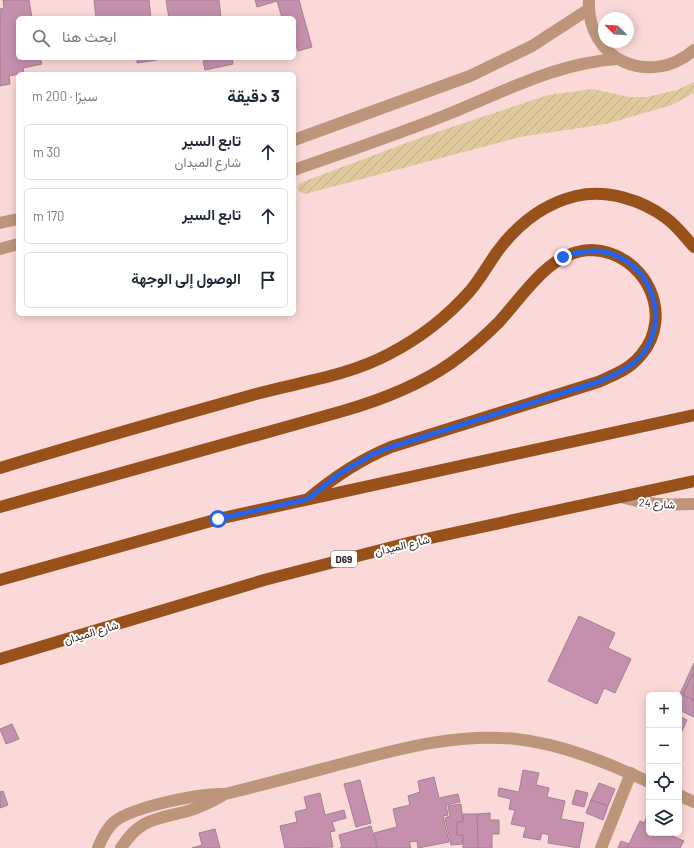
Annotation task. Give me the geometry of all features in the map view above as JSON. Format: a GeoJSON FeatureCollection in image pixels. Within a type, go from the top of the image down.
{"type":"FeatureCollection","features":[{"type":"Feature","properties":{"kind":"main road"},"geometry":{"type":"LineString","coordinates":[[0,468],[299,382],[329,376],[388,355],[414,340],[435,325],[454,308],[472,289],[499,251],[523,222],[557,201],[579,195],[600,194],[618,196],[636,201],[668,219],[694,247]]}},
{"type":"Feature","properties":{"kind":"main road"},"geometry":{"type":"LineString","coordinates":[[0,507],[343,411],[395,393],[450,363],[475,344],[498,322],[551,265],[563,257],[576,252],[590,250],[618,256],[641,272],[654,297],[656,311],[655,325],[650,341],[641,355],[629,366],[598,382],[373,454],[339,474],[308,499]]}},
{"type":"Feature","properties":{"kind":"main road"},"geometry":{"type":"LineString","coordinates":[[0,580],[218,519],[694,415]]}},
{"type":"Feature","properties":{"kind":"main road","name":"شارع الميدان"},"geometry":{"type":"LineString","coordinates":[[0,659],[294,572],[412,542],[694,481]]}},
{"type":"Feature","properties":{"kind":"street"},"geometry":{"type":"LineString","coordinates":[[296,139],[470,76],[532,46],[589,5],[592,27],[601,43],[618,59],[630,65],[658,68],[671,65],[683,59],[694,50]]}},
{"type":"Feature","properties":{"kind":"street"},"geometry":{"type":"LineString","coordinates":[[296,169],[446,115],[555,70],[597,60],[618,59]]}},
{"type":"Feature","properties":{"kind":"street"},"geometry":{"type":"LineString","coordinates":[[0,223],[16,219]]}},
{"type":"Feature","properties":{"kind":"street"},"geometry":{"type":"LineString","coordinates":[[0,249],[16,245]]}},
{"type":"Feature","properties":{"kind":"street","name":"شارع 24"},"geometry":{"type":"LineString","coordinates":[[621,497],[643,504],[667,506],[694,504]]}},
{"type":"Feature","properties":{"kind":"street"},"geometry":{"type":"LineString","coordinates":[[121,848],[132,832],[148,821],[196,808],[225,794],[410,746],[481,738],[517,739],[551,746],[631,773],[646,780]]}},
{"type":"Feature","properties":{"kind":"street"},"geometry":{"type":"LineString","coordinates":[[601,848],[631,773]]}},
{"type":"Feature","properties":{"kind":"street"},"geometry":{"type":"LineString","coordinates":[[98,848],[108,829],[115,822],[131,812],[198,795],[225,794]]}},
{"type":"Feature","properties":{"kind":"street"},"geometry":{"type":"LineString","coordinates":[[682,796],[694,802]]}},
{"type":"Feature","properties":{"kind":"shaded area"},"geometry":{"type":"Polygon","coordinates":[[[694,82],[694,93],[672,105],[606,124],[520,137],[305,194],[300,192],[297,188],[300,183],[425,136],[548,95],[593,89],[629,97],[647,97],[677,90],[694,82]]]}},
{"type":"Feature","properties":{"kind":"building"},"geometry":{"type":"Polygon","coordinates":[[[3,0],[29,0],[32,16],[16,16],[16,60],[41,60],[42,64],[23,68],[24,72],[16,72],[16,75],[9,76],[10,84],[0,86],[0,9],[4,8],[3,0]]]}},
{"type":"Feature","properties":{"kind":"building"},"geometry":{"type":"Polygon","coordinates":[[[94,0],[149,0],[151,16],[96,16],[94,0]]]}},
{"type":"Feature","properties":{"kind":"building"},"geometry":{"type":"Polygon","coordinates":[[[166,0],[219,0],[221,16],[169,16],[166,0]]]}},
{"type":"Feature","properties":{"kind":"building"},"geometry":{"type":"Polygon","coordinates":[[[255,0],[299,0],[312,47],[298,51],[296,46],[296,16],[281,16],[277,1],[257,7],[255,0]]]}},
{"type":"Feature","properties":{"kind":"building"},"geometry":{"type":"Polygon","coordinates":[[[137,60],[157,60],[137,63],[137,60]]]}},
{"type":"Feature","properties":{"kind":"building"},"geometry":{"type":"Polygon","coordinates":[[[232,60],[233,64],[205,70],[203,61],[232,60]]]}},
{"type":"Feature","properties":{"kind":"building"},"geometry":{"type":"Polygon","coordinates":[[[579,616],[615,633],[608,648],[631,659],[615,693],[604,688],[597,704],[548,681],[579,616]]]}},
{"type":"Feature","properties":{"kind":"building"},"geometry":{"type":"Polygon","coordinates":[[[694,663],[694,671],[683,695],[694,700],[694,717],[682,711],[681,692],[694,663]]]}},
{"type":"Feature","properties":{"kind":"building"},"geometry":{"type":"Polygon","coordinates":[[[694,671],[694,700],[683,695],[694,671]]]}},
{"type":"Feature","properties":{"kind":"building"},"geometry":{"type":"Polygon","coordinates":[[[682,718],[687,720],[682,731],[682,718]]]}},
{"type":"Feature","properties":{"kind":"building"},"geometry":{"type":"Polygon","coordinates":[[[12,724],[19,739],[6,744],[0,729],[12,724]]]}},
{"type":"Feature","properties":{"kind":"building"},"geometry":{"type":"Polygon","coordinates":[[[523,770],[539,773],[536,785],[549,788],[547,797],[565,801],[561,819],[584,823],[579,848],[548,843],[549,835],[542,833],[540,840],[523,837],[526,827],[511,824],[515,810],[509,809],[511,799],[498,796],[499,788],[519,792],[523,770]]]}},
{"type":"Feature","properties":{"kind":"building"},"geometry":{"type":"Polygon","coordinates":[[[434,777],[439,798],[458,794],[460,802],[446,805],[448,815],[443,816],[449,842],[418,848],[417,841],[409,842],[411,848],[378,848],[374,833],[397,827],[393,809],[410,805],[408,796],[420,792],[418,781],[434,777]]]}},
{"type":"Feature","properties":{"kind":"building"},"geometry":{"type":"Polygon","coordinates":[[[360,780],[371,823],[356,827],[344,784],[360,780]]]}},
{"type":"Feature","properties":{"kind":"building"},"geometry":{"type":"Polygon","coordinates":[[[599,783],[615,789],[608,806],[591,800],[599,783]]]}},
{"type":"Feature","properties":{"kind":"building"},"geometry":{"type":"Polygon","coordinates":[[[576,790],[588,793],[584,807],[572,804],[576,790]]]}},
{"type":"Feature","properties":{"kind":"building"},"geometry":{"type":"Polygon","coordinates":[[[3,791],[8,805],[0,808],[0,792],[3,791]]]}},
{"type":"Feature","properties":{"kind":"building"},"geometry":{"type":"Polygon","coordinates":[[[320,793],[325,815],[344,810],[346,818],[332,822],[335,831],[330,832],[333,847],[285,848],[280,826],[297,822],[295,812],[307,809],[304,797],[320,793]]]}},
{"type":"Feature","properties":{"kind":"building"},"geometry":{"type":"Polygon","coordinates":[[[591,800],[608,806],[603,820],[586,813],[591,800]]]}},
{"type":"Feature","properties":{"kind":"building"},"geometry":{"type":"Polygon","coordinates":[[[461,804],[463,822],[457,822],[457,835],[463,835],[463,844],[451,845],[445,818],[450,816],[448,806],[461,804]]]}},
{"type":"Feature","properties":{"kind":"building"},"geometry":{"type":"Polygon","coordinates":[[[490,813],[490,820],[499,820],[499,834],[492,834],[492,848],[478,848],[477,814],[490,813]]]}},
{"type":"Feature","properties":{"kind":"building"},"geometry":{"type":"Polygon","coordinates":[[[463,814],[477,814],[478,848],[463,848],[463,835],[457,835],[457,822],[463,822],[463,814]]]}},
{"type":"Feature","properties":{"kind":"building"},"geometry":{"type":"Polygon","coordinates":[[[646,819],[646,836],[672,836],[684,841],[680,848],[627,848],[640,821],[644,823],[646,819]]]}},
{"type":"Feature","properties":{"kind":"building"},"geometry":{"type":"Polygon","coordinates":[[[371,826],[377,848],[340,848],[342,847],[339,835],[371,826]]]}},
{"type":"Feature","properties":{"kind":"building"},"geometry":{"type":"Polygon","coordinates":[[[215,829],[220,848],[192,848],[202,845],[199,833],[215,829]]]}},
{"type":"Feature","properties":{"kind":"building"},"geometry":{"type":"Polygon","coordinates":[[[621,841],[629,844],[627,848],[618,848],[621,841]]]}},
{"type":"Feature","properties":{"kind":"route"},"geometry":{"type":"LineString","coordinates":[[218,519],[308,499],[339,474],[355,463],[373,454],[409,440],[598,382],[615,375],[629,366],[641,355],[650,341],[655,325],[656,311],[654,297],[641,272],[618,256],[604,252],[590,250],[576,252],[563,257]]}}]}
